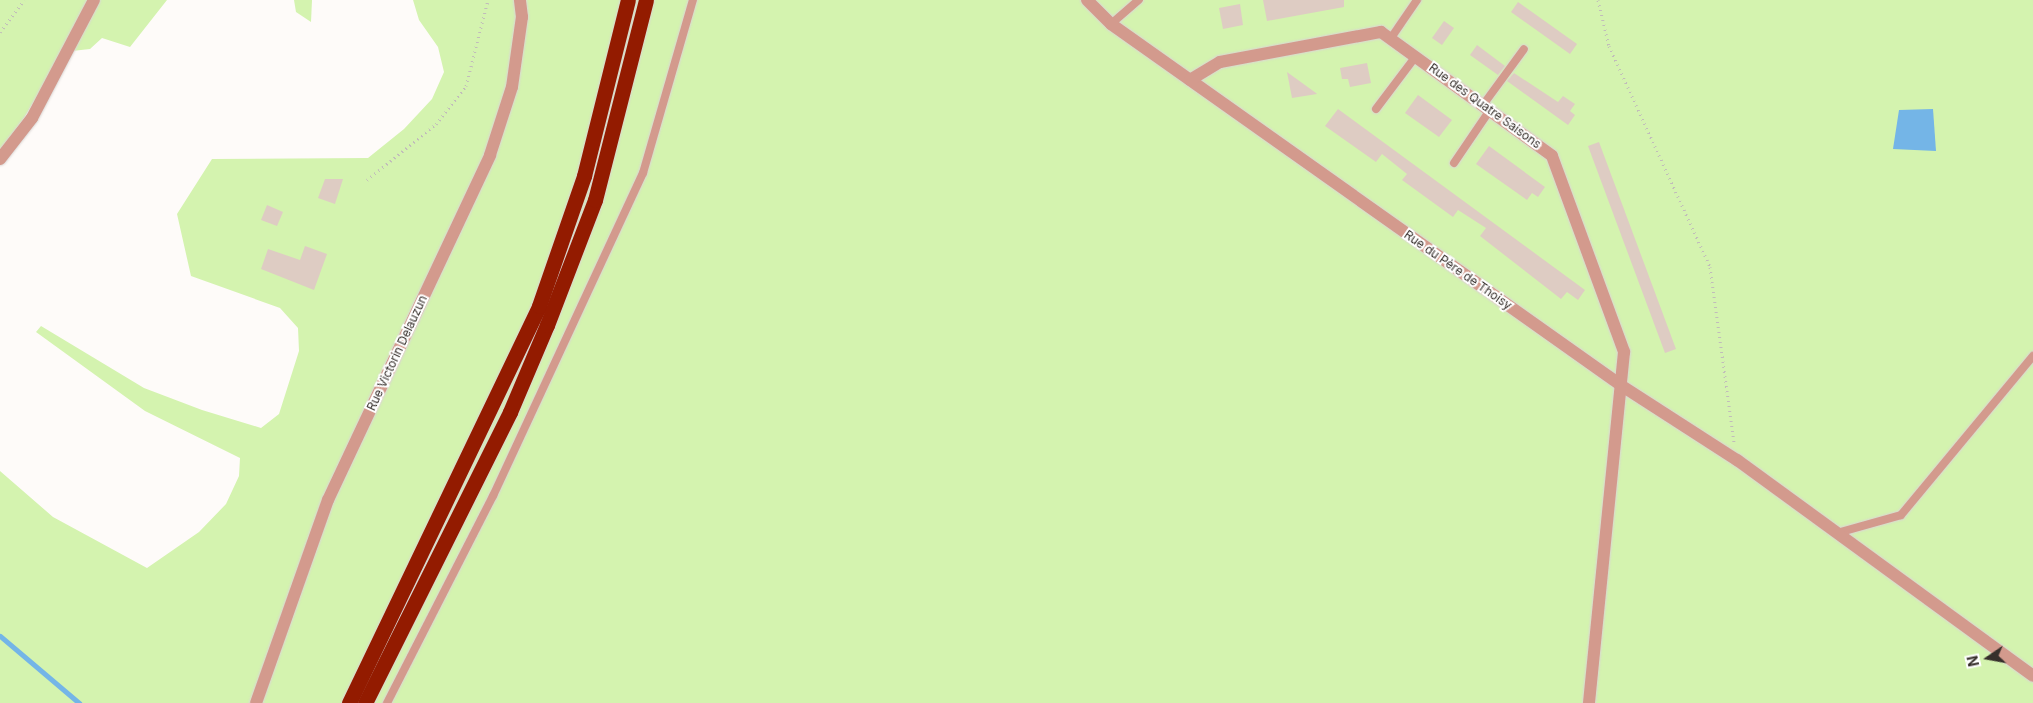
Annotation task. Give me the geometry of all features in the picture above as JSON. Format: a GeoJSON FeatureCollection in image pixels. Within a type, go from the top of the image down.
{"type":"FeatureCollection","features":[{"type":"Feature","properties":{"kind":"highway"},"geometry":{"type":"LineString","coordinates":[[349,703],[539,306],[584,176],[628,0]]}},
{"type":"Feature","properties":{"kind":"highway"},"geometry":{"type":"LineString","coordinates":[[365,703],[510,412],[547,325],[595,200],[646,0]]}},
{"type":"Feature","properties":{"kind":"street"},"geometry":{"type":"LineString","coordinates":[[0,159],[32,118],[94,0]]}},
{"type":"Feature","properties":{"kind":"street","name":"Rue Victorin Delauzun"},"geometry":{"type":"LineString","coordinates":[[256,703],[328,500],[490,155],[512,87],[522,17],[520,0]]}},
{"type":"Feature","properties":{"kind":"street","name":"Rue du Père de Thoisy"},"geometry":{"type":"LineString","coordinates":[[1087,0],[1111,24],[1622,386],[1737,460],[2033,676]]}},
{"type":"Feature","properties":{"kind":"street","name":"Rue des Quatre Saisons"},"geometry":{"type":"LineString","coordinates":[[1190,80],[1220,62],[1381,32],[1487,107],[1552,156],[1624,352],[1589,703]]}},
{"type":"Feature","properties":{"kind":"lane"},"geometry":{"type":"LineString","coordinates":[[387,703],[493,496],[643,173],[694,0]]}},
{"type":"Feature","properties":{"kind":"lane"},"geometry":{"type":"LineString","coordinates":[[1111,24],[1139,0]]}},
{"type":"Feature","properties":{"kind":"lane"},"geometry":{"type":"LineString","coordinates":[[1391,38],[1417,0]]}},
{"type":"Feature","properties":{"kind":"lane"},"geometry":{"type":"LineString","coordinates":[[1454,164],[1524,49]]}},
{"type":"Feature","properties":{"kind":"lane"},"geometry":{"type":"LineString","coordinates":[[1376,108],[1416,56]]}},
{"type":"Feature","properties":{"kind":"lane"},"geometry":{"type":"LineString","coordinates":[[1835,533],[1901,515],[2033,356]]}},
{"type":"Feature","properties":{"kind":"path"},"geometry":{"type":"LineString","coordinates":[[0,32],[24,0]]}},
{"type":"Feature","properties":{"kind":"path"},"geometry":{"type":"LineString","coordinates":[[367,180],[436,124],[466,86],[488,0]]}},
{"type":"Feature","properties":{"kind":"path"},"geometry":{"type":"LineString","coordinates":[[1598,0],[1609,46],[1710,267],[1720,362],[1737,460]]}},
{"type":"Feature","properties":{"kind":"green space"},"geometry":{"type":"Polygon","coordinates":[[[0,0],[167,0],[130,47],[102,38],[90,49],[63,52],[24,118],[0,150],[0,0]]]}},
{"type":"Feature","properties":{"kind":"green space"},"geometry":{"type":"Polygon","coordinates":[[[294,0],[312,0],[311,22],[296,12],[294,0]]]}},
{"type":"Feature","properties":{"kind":"green space"},"geometry":{"type":"Polygon","coordinates":[[[413,0],[2033,0],[2033,703],[0,703],[0,471],[53,517],[147,568],[199,532],[226,504],[239,476],[240,458],[145,411],[36,332],[41,326],[144,388],[202,410],[261,428],[279,414],[299,351],[298,328],[280,308],[191,276],[177,214],[212,159],[368,158],[404,129],[432,99],[444,72],[438,47],[419,20],[413,0]]]}},
{"type":"Feature","properties":{"kind":"water"},"geometry":{"type":"Polygon","coordinates":[[[1933,109],[1936,151],[1893,149],[1899,110],[1933,109]]]}},
{"type":"Feature","properties":{"kind":"building"},"geometry":{"type":"Polygon","coordinates":[[[1263,0],[1344,0],[1344,7],[1267,21],[1263,0]]]}},
{"type":"Feature","properties":{"kind":"building"},"geometry":{"type":"Polygon","coordinates":[[[1518,2],[1577,44],[1570,54],[1511,12],[1518,2]]]}},
{"type":"Feature","properties":{"kind":"building"},"geometry":{"type":"Polygon","coordinates":[[[1240,4],[1243,25],[1223,29],[1219,8],[1240,4]]]}},
{"type":"Feature","properties":{"kind":"building"},"geometry":{"type":"Polygon","coordinates":[[[1444,21],[1454,28],[1442,45],[1432,38],[1444,21]]]}},
{"type":"Feature","properties":{"kind":"building"},"geometry":{"type":"Polygon","coordinates":[[[1477,45],[1505,66],[1498,75],[1470,55],[1477,45]]]}},
{"type":"Feature","properties":{"kind":"building"},"geometry":{"type":"Polygon","coordinates":[[[1367,63],[1371,83],[1350,87],[1348,79],[1342,79],[1340,68],[1367,63]]]}},
{"type":"Feature","properties":{"kind":"building"},"geometry":{"type":"Polygon","coordinates":[[[1287,72],[1316,93],[1317,94],[1292,98],[1287,72]]]}},
{"type":"Feature","properties":{"kind":"building"},"geometry":{"type":"Polygon","coordinates":[[[1514,73],[1558,102],[1563,96],[1575,104],[1570,111],[1575,115],[1568,125],[1507,81],[1514,73]]]}},
{"type":"Feature","properties":{"kind":"building"},"geometry":{"type":"Polygon","coordinates":[[[1418,95],[1452,120],[1439,137],[1405,113],[1418,95]]]}},
{"type":"Feature","properties":{"kind":"building"},"geometry":{"type":"Polygon","coordinates":[[[1338,109],[1585,290],[1578,300],[1567,292],[1561,299],[1480,236],[1486,228],[1458,210],[1453,217],[1402,180],[1407,174],[1382,154],[1376,162],[1325,126],[1338,109]]]}},
{"type":"Feature","properties":{"kind":"building"},"geometry":{"type":"Polygon","coordinates":[[[1599,142],[1676,349],[1665,353],[1588,146],[1599,142]]]}},
{"type":"Feature","properties":{"kind":"building"},"geometry":{"type":"Polygon","coordinates":[[[1489,146],[1545,187],[1538,197],[1532,193],[1527,200],[1476,164],[1489,146]]]}},
{"type":"Feature","properties":{"kind":"building"},"geometry":{"type":"Polygon","coordinates":[[[325,179],[343,179],[335,204],[318,198],[325,179]]]}},
{"type":"Feature","properties":{"kind":"building"},"geometry":{"type":"Polygon","coordinates":[[[267,205],[283,212],[277,226],[261,220],[267,205]]]}},
{"type":"Feature","properties":{"kind":"building"},"geometry":{"type":"Polygon","coordinates":[[[305,246],[327,254],[314,290],[261,269],[268,249],[300,260],[305,246]]]}},
{"type":"Feature","properties":{"kind":"waterway"},"geometry":{"type":"LineString","coordinates":[[0,636],[79,703]]}}]}
